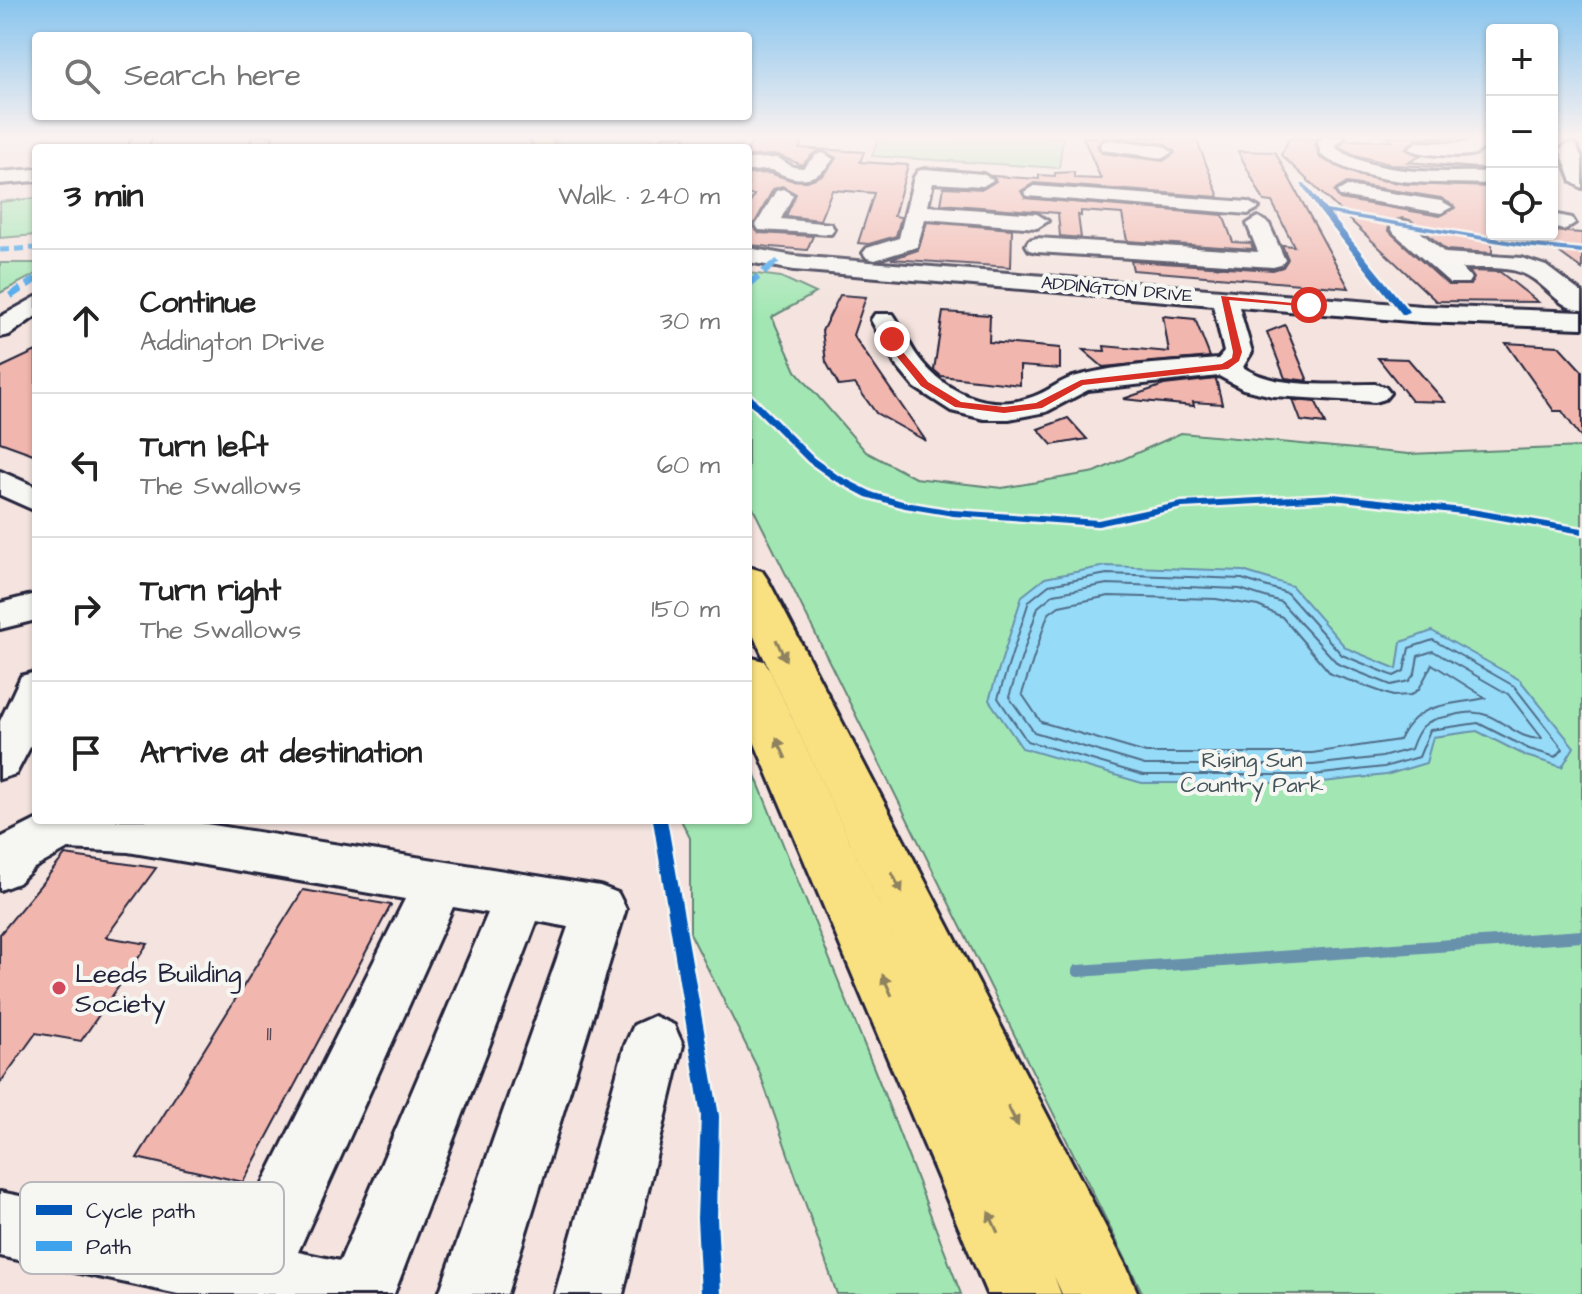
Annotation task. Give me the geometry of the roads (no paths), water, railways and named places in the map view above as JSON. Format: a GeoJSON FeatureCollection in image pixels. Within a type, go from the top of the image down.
{"type":"FeatureCollection","features":[{"type":"Feature","properties":{"kind":"highway"},"geometry":{"type":"LineString","coordinates":[[752,588],[1101,1294]]}},
{"type":"Feature","properties":{"kind":"highway"},"geometry":{"type":"LineString","coordinates":[[752,682],[1024,1294]]}},
{"type":"Feature","properties":{"kind":"street"},"geometry":{"type":"LineString","coordinates":[[910,239],[919,197]]}},
{"type":"Feature","properties":{"kind":"street"},"geometry":{"type":"LineString","coordinates":[[1035,197],[1038,282]]}},
{"type":"Feature","properties":{"kind":"street"},"geometry":{"type":"LineString","coordinates":[[1132,197],[1242,208],[1273,260]]}},
{"type":"Feature","properties":{"kind":"street"},"geometry":{"type":"LineString","coordinates":[[1374,197],[1441,207]]}},
{"type":"Feature","properties":{"kind":"street"},"geometry":{"type":"LineString","coordinates":[[1392,197],[1397,202]]}},
{"type":"Feature","properties":{"kind":"street"},"geometry":{"type":"LineString","coordinates":[[752,209],[779,204],[767,225],[823,229]]}},
{"type":"Feature","properties":{"kind":"street"},"geometry":{"type":"LineString","coordinates":[[916,212],[1037,221]]}},
{"type":"Feature","properties":{"kind":"street"},"geometry":{"type":"LineString","coordinates":[[1413,232],[1439,260],[1506,318]]}},
{"type":"Feature","properties":{"kind":"street"},"geometry":{"type":"LineString","coordinates":[[875,253],[910,239],[935,239]]}},
{"type":"Feature","properties":{"kind":"street"},"geometry":{"type":"LineString","coordinates":[[1037,245],[1273,260],[1289,267],[1298,285]]}},
{"type":"Feature","properties":{"kind":"street","name":"ADDINGTON DRIVE"},"geometry":{"type":"LineString","coordinates":[[752,256],[794,263],[1506,318],[1580,311]]}},
{"type":"Feature","properties":{"kind":"street"},"geometry":{"type":"LineString","coordinates":[[1439,260],[1514,263],[1538,271],[1580,311]]}},
{"type":"Feature","properties":{"kind":"street"},"geometry":{"type":"LineString","coordinates":[[898,332],[897,352],[924,384],[958,405],[1004,410],[1038,406],[1081,382],[1225,367],[1236,359],[1238,352],[1224,298]]}},
{"type":"Feature","properties":{"kind":"street"},"geometry":{"type":"LineString","coordinates":[[0,329],[32,309]]}},
{"type":"Feature","properties":{"kind":"street"},"geometry":{"type":"LineString","coordinates":[[1225,367],[1230,373],[1247,380],[1284,390],[1375,393]]}},
{"type":"Feature","properties":{"kind":"street"},"geometry":{"type":"LineString","coordinates":[[0,481],[32,499]]}},
{"type":"Feature","properties":{"kind":"street"},"geometry":{"type":"LineString","coordinates":[[0,616],[32,608]]}},
{"type":"Feature","properties":{"kind":"street"},"geometry":{"type":"LineString","coordinates":[[18,737],[32,698]]}},
{"type":"Feature","properties":{"kind":"street"},"geometry":{"type":"LineString","coordinates":[[0,868],[17,853],[63,829],[128,832],[600,909],[473,1294]]}},
{"type":"Feature","properties":{"kind":"street"},"geometry":{"type":"LineString","coordinates":[[284,1209],[439,883]]}},
{"type":"Feature","properties":{"kind":"street"},"geometry":{"type":"LineString","coordinates":[[360,1294],[521,896]]}},
{"type":"Feature","properties":{"kind":"street"},"geometry":{"type":"LineString","coordinates":[[589,1294],[654,1045]]}},
{"type":"Feature","properties":{"kind":"street"},"geometry":{"type":"LineString","coordinates":[[0,1224],[20,1229]]}},
{"type":"Feature","properties":{"kind":"street"},"geometry":{"type":"LineString","coordinates":[[203,1274],[248,1285],[338,1294]]}},
{"type":"Feature","properties":{"kind":"water"},"geometry":{"type":"Polygon","coordinates":[[[1106,566],[1243,571],[1292,586],[1346,648],[1397,669],[1401,642],[1432,631],[1520,680],[1574,747],[1562,767],[1526,756],[1477,731],[1433,737],[1426,763],[1386,775],[1314,783],[1142,783],[1022,748],[989,700],[1022,596],[1045,578],[1106,566]]]}},
{"type":"Feature","properties":{"kind":"waterway"},"geometry":{"type":"LineString","coordinates":[[1078,971],[1582,936]]}},
{"type":"Feature","properties":{"kind":"place","name":"Leeds Building Society"},"geometry":{"type":"Point","coordinates":[59,988]}},
{"type":"Feature","properties":{"kind":"park label","name":"Rising Sun Country Park"},"geometry":{"type":"Point","coordinates":[1252,772]}}]}
